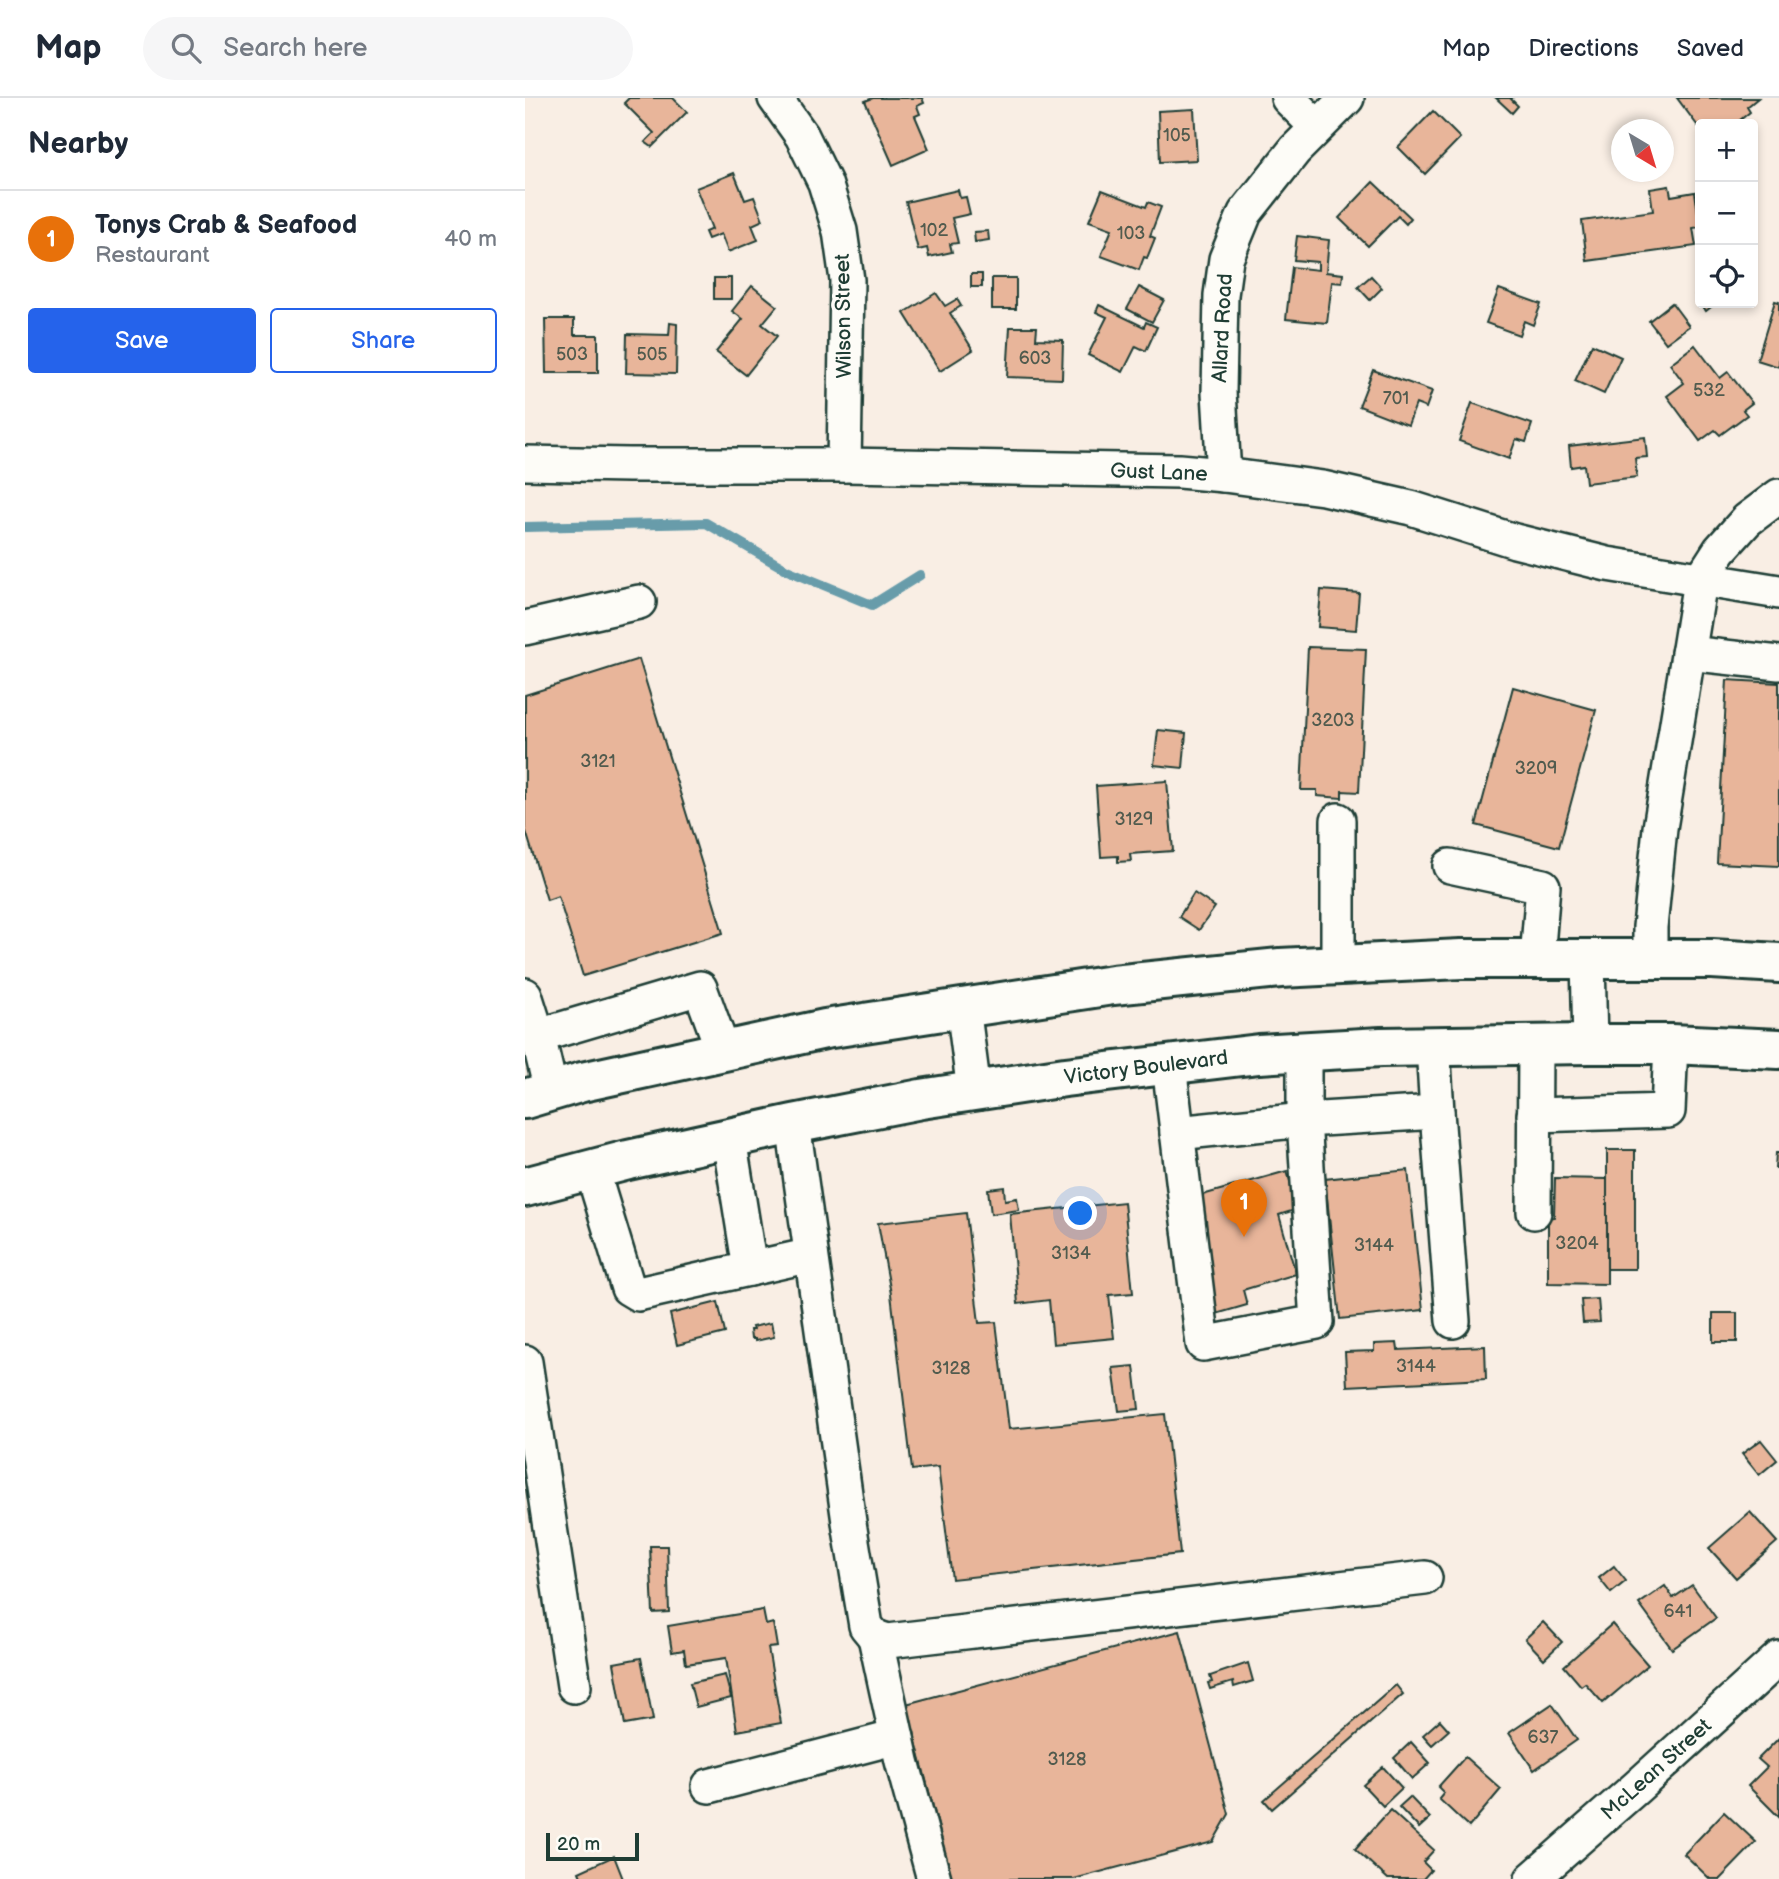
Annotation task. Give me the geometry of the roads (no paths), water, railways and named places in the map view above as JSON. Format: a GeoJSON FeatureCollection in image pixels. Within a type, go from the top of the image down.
{"type":"FeatureCollection","features":[{"type":"Feature","properties":{"kind":"main road"},"geometry":{"type":"LineString","coordinates":[[538,1095],[582,1082],[825,1029],[1113,985],[1280,968],[1461,959],[1712,959],[1779,964]]}},
{"type":"Feature","properties":{"kind":"main road","name":"Victory Boulevard"},"geometry":{"type":"LineString","coordinates":[[525,1187],[793,1124],[974,1091],[1065,1077],[1259,1054],[1433,1046],[1590,1044],[1671,1044],[1779,1049]]}},
{"type":"Feature","properties":{"kind":"street","name":"Wilson Street"},"geometry":{"type":"LineString","coordinates":[[775,98],[802,136],[825,183],[839,231],[846,280],[844,465]]}},
{"type":"Feature","properties":{"kind":"street"},"geometry":{"type":"LineString","coordinates":[[1288,98],[1317,127]]}},
{"type":"Feature","properties":{"kind":"street","name":"Allard Road"},"geometry":{"type":"LineString","coordinates":[[1224,475],[1219,392],[1221,295],[1226,259],[1245,213],[1295,150],[1347,98]]}},
{"type":"Feature","properties":{"kind":"street","name":"Gust Lane"},"geometry":{"type":"LineString","coordinates":[[525,463],[844,465],[1179,471],[1224,475],[1323,488],[1411,508],[1515,541],[1607,564],[1779,592]]}},
{"type":"Feature","properties":{"kind":"street"},"geometry":{"type":"LineString","coordinates":[[1650,959],[1650,927],[1660,828],[1700,580],[1720,550],[1747,520],[1779,496]]}},
{"type":"Feature","properties":{"kind":"street"},"geometry":{"type":"LineString","coordinates":[[525,628],[639,602]]}},
{"type":"Feature","properties":{"kind":"street"},"geometry":{"type":"LineString","coordinates":[[1688,653],[1779,663]]}},
{"type":"Feature","properties":{"kind":"street"},"geometry":{"type":"LineString","coordinates":[[1338,820],[1338,965]]}},
{"type":"Feature","properties":{"kind":"street"},"geometry":{"type":"LineString","coordinates":[[1450,866],[1543,887],[1537,959]]}},
{"type":"Feature","properties":{"kind":"street"},"geometry":{"type":"LineString","coordinates":[[1588,959],[1590,1044]]}},
{"type":"Feature","properties":{"kind":"street"},"geometry":{"type":"LineString","coordinates":[[537,1036],[700,988],[723,1051]]}},
{"type":"Feature","properties":{"kind":"street"},"geometry":{"type":"LineString","coordinates":[[525,995],[537,1036],[538,1095]]}},
{"type":"Feature","properties":{"kind":"street"},"geometry":{"type":"LineString","coordinates":[[963,1007],[974,1091]]}},
{"type":"Feature","properties":{"kind":"street"},"geometry":{"type":"LineString","coordinates":[[1534,1115],[1668,1111],[1671,1044]]}},
{"type":"Feature","properties":{"kind":"street"},"geometry":{"type":"LineString","coordinates":[[1534,1212],[1535,1045]]}},
{"type":"Feature","properties":{"kind":"street"},"geometry":{"type":"LineString","coordinates":[[1433,1046],[1453,1321]]}},
{"type":"Feature","properties":{"kind":"street"},"geometry":{"type":"LineString","coordinates":[[1169,1065],[1203,1344],[1317,1322],[1304,1120],[1304,1051]]}},
{"type":"Feature","properties":{"kind":"street"},"geometry":{"type":"LineString","coordinates":[[1177,1133],[1304,1120],[1437,1112]]}},
{"type":"Feature","properties":{"kind":"street"},"geometry":{"type":"LineString","coordinates":[[793,1124],[866,1626],[875,1637],[933,1879]]}},
{"type":"Feature","properties":{"kind":"street"},"geometry":{"type":"LineString","coordinates":[[729,1138],[750,1269]]}},
{"type":"Feature","properties":{"kind":"street"},"geometry":{"type":"LineString","coordinates":[[593,1170],[628,1288],[638,1294],[811,1255]]}},
{"type":"Feature","properties":{"kind":"street"},"geometry":{"type":"LineString","coordinates":[[525,1362],[574,1686]]}},
{"type":"Feature","properties":{"kind":"street"},"geometry":{"type":"LineString","coordinates":[[875,1637],[888,1641],[1425,1578]]}},
{"type":"Feature","properties":{"kind":"street","name":"McLean Street"},"geometry":{"type":"LineString","coordinates":[[1532,1879],[1779,1658]]}},
{"type":"Feature","properties":{"kind":"street"},"geometry":{"type":"LineString","coordinates":[[709,1786],[897,1737]]}},
{"type":"Feature","properties":{"kind":"waterway"},"geometry":{"type":"LineString","coordinates":[[525,527],[706,523],[787,570],[872,605],[920,575]]}},
{"type":"Feature","properties":{"kind":"place","name":"Tonys Crab & Seafood"},"geometry":{"type":"Point","coordinates":[1244,1237]}}]}
